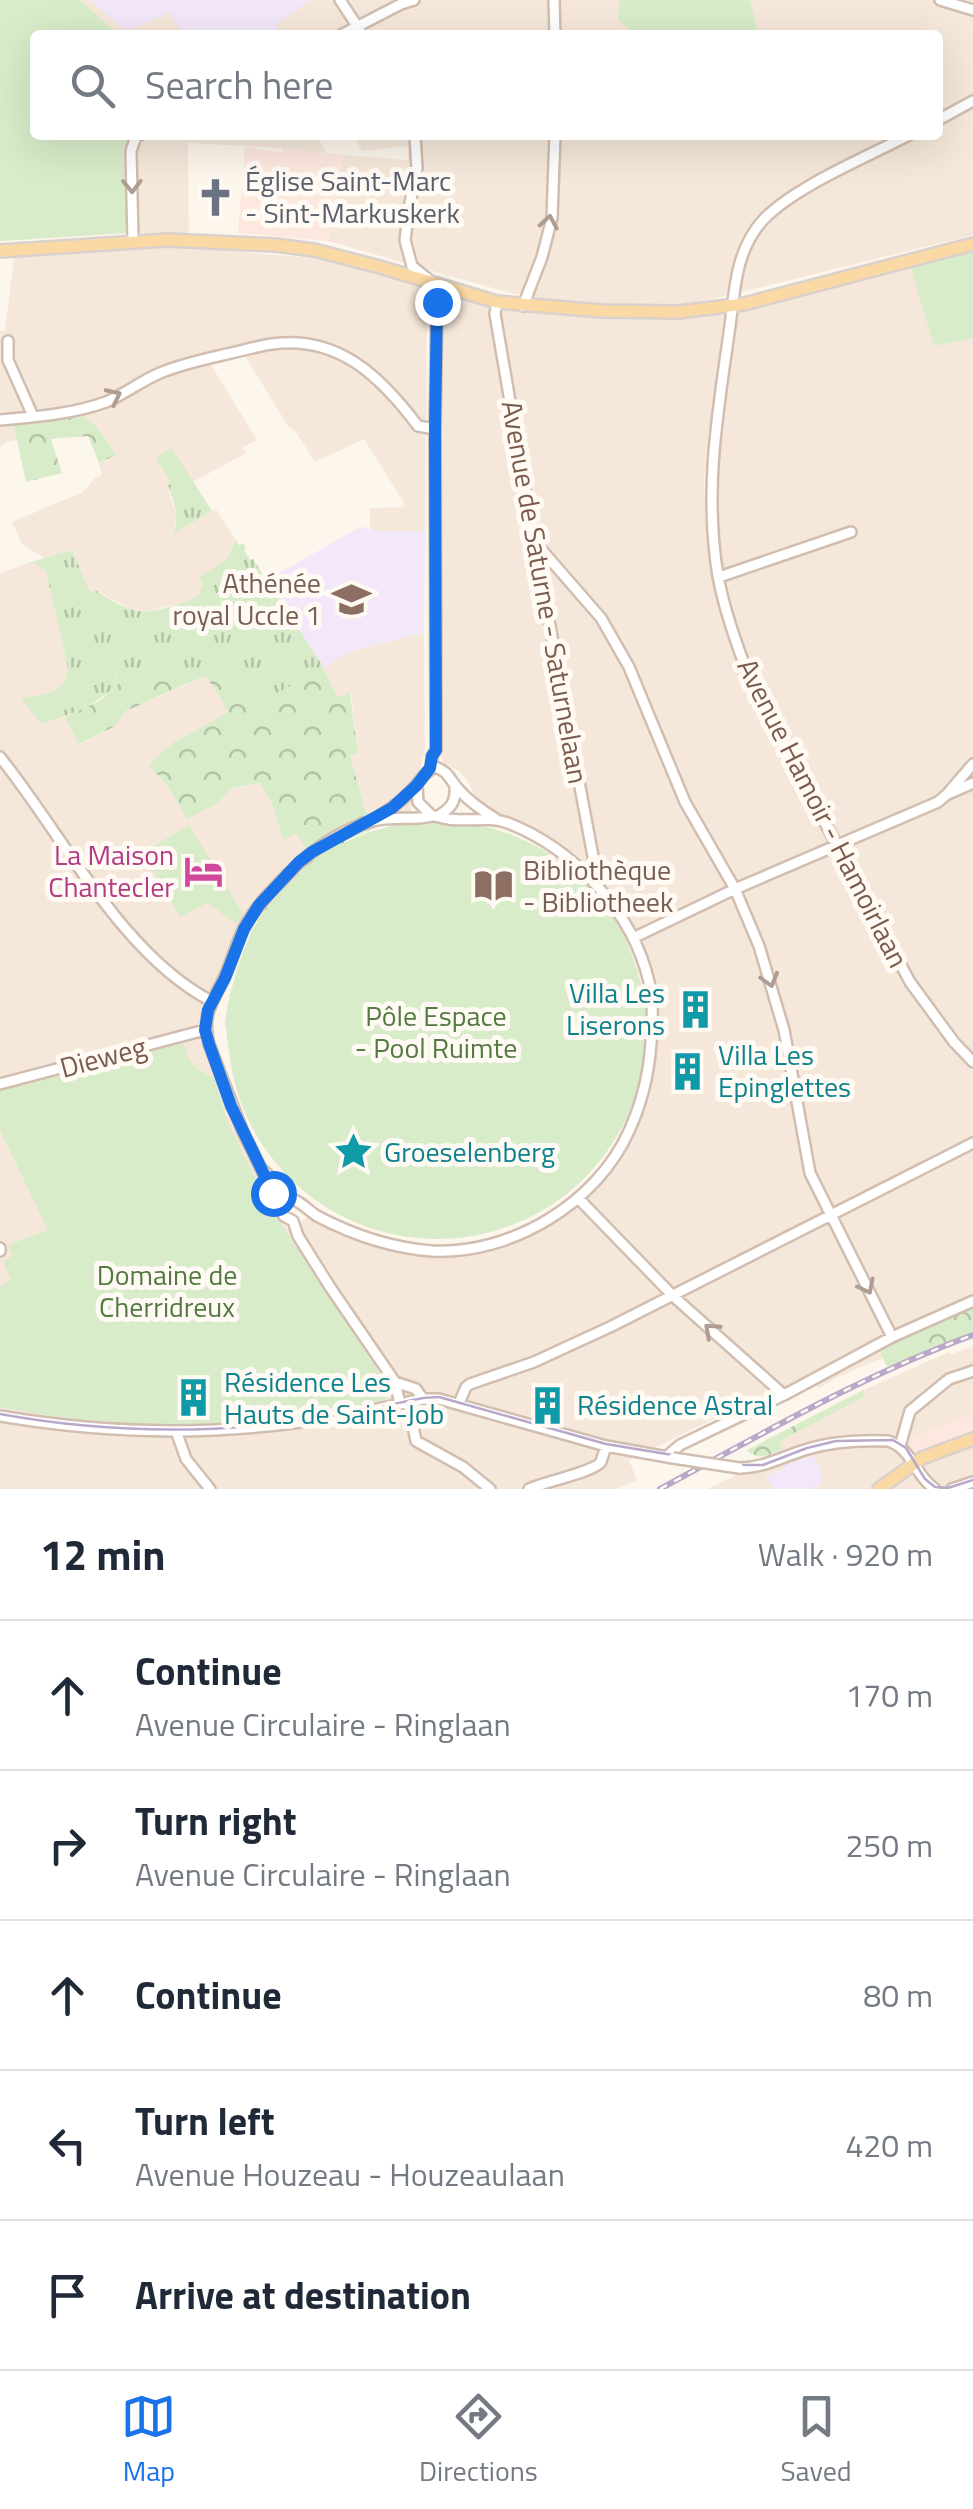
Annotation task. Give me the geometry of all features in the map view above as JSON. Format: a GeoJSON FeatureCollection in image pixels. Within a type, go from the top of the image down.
{"type":"FeatureCollection","features":[{"type":"Feature","properties":{"kind":"main road"},"geometry":{"type":"LineString","coordinates":[[0,251],[189,239],[298,247],[497,302],[678,312],[732,307],[973,244]]}},
{"type":"Feature","properties":{"kind":"main road"},"geometry":{"type":"LineString","coordinates":[[879,1489],[913,1463],[973,1439]]}},
{"type":"Feature","properties":{"kind":"street"},"geometry":{"type":"LineString","coordinates":[[340,0],[359,30]]}},
{"type":"Feature","properties":{"kind":"street"},"geometry":{"type":"LineString","coordinates":[[362,30],[414,0]]}},
{"type":"Feature","properties":{"kind":"street"},"geometry":{"type":"LineString","coordinates":[[554,0],[555,30]]}},
{"type":"Feature","properties":{"kind":"street"},"geometry":{"type":"LineString","coordinates":[[940,0],[973,10]]}},
{"type":"Feature","properties":{"kind":"street"},"geometry":{"type":"LineString","coordinates":[[943,117],[973,101]]}},
{"type":"Feature","properties":{"kind":"street"},"geometry":{"type":"LineString","coordinates":[[133,241],[131,151],[135,140]]}},
{"type":"Feature","properties":{"kind":"street"},"geometry":{"type":"LineString","coordinates":[[371,821],[435,816],[451,806],[455,796],[455,787],[436,750],[438,299],[434,284],[412,266],[405,240],[417,168],[415,140]]}},
{"type":"Feature","properties":{"kind":"street"},"geometry":{"type":"LineString","coordinates":[[524,306],[552,218],[555,140]]}},
{"type":"Feature","properties":{"kind":"street","name":"Avenue Hamoir - Hamoirlaan"},"geometry":{"type":"LineString","coordinates":[[900,140],[778,206],[762,221],[739,260],[712,452],[713,534],[718,577],[752,686],[910,982],[973,1062]]}},
{"type":"Feature","properties":{"kind":"street","name":"Avenue de Saturne - Saturnelaan"},"geometry":{"type":"LineString","coordinates":[[497,302],[495,314],[595,867],[594,882]]}},
{"type":"Feature","properties":{"kind":"street"},"geometry":{"type":"LineString","coordinates":[[8,341],[8,360],[34,416]]}},
{"type":"Feature","properties":{"kind":"street"},"geometry":{"type":"LineString","coordinates":[[0,420],[76,410],[108,401],[179,366],[273,344],[296,344],[343,355],[365,368],[394,393],[418,426],[435,429]]}},
{"type":"Feature","properties":{"kind":"street"},"geometry":{"type":"LineString","coordinates":[[718,577],[851,532]]}},
{"type":"Feature","properties":{"kind":"street"},"geometry":{"type":"LineString","coordinates":[[534,541],[601,618],[629,668],[685,802],[735,889],[760,946],[784,1030],[810,1172],[892,1336]]}},
{"type":"Feature","properties":{"kind":"street"},"geometry":{"type":"LineString","coordinates":[[436,750],[430,768],[392,808],[312,852],[259,905],[211,1001],[205,1030],[231,1106],[284,1216],[293,1221],[330,1287],[395,1382],[416,1441],[471,1472],[490,1489]]}},
{"type":"Feature","properties":{"kind":"street"},"geometry":{"type":"LineString","coordinates":[[0,757],[110,910],[188,989],[211,1001]]}},
{"type":"Feature","properties":{"kind":"street"},"geometry":{"type":"LineString","coordinates":[[430,768],[442,768]]}},
{"type":"Feature","properties":{"kind":"street"},"geometry":{"type":"LineString","coordinates":[[633,938],[735,889],[938,802],[972,774]]}},
{"type":"Feature","properties":{"kind":"street"},"geometry":{"type":"LineString","coordinates":[[946,795],[972,774]]}},
{"type":"Feature","properties":{"kind":"street"},"geometry":{"type":"LineString","coordinates":[[416,786],[418,802],[435,816],[497,820]]}},
{"type":"Feature","properties":{"kind":"street"},"geometry":{"type":"LineString","coordinates":[[262,1169],[304,1208],[362,1236],[435,1251],[468,1248],[518,1234],[578,1198],[630,1130],[645,1084],[652,1007],[649,982],[633,938],[594,882],[565,856],[540,839],[497,820],[455,787]]}},
{"type":"Feature","properties":{"kind":"street","name":"Dieweg"},"geometry":{"type":"LineString","coordinates":[[0,1084],[205,1030]]}},
{"type":"Feature","properties":{"kind":"street"},"geometry":{"type":"LineString","coordinates":[[458,1403],[470,1384],[534,1362],[673,1296],[973,1143]]}},
{"type":"Feature","properties":{"kind":"street"},"geometry":{"type":"LineString","coordinates":[[282,1210],[293,1198]]}},
{"type":"Feature","properties":{"kind":"street"},"geometry":{"type":"LineString","coordinates":[[578,1198],[673,1296],[784,1395]]}},
{"type":"Feature","properties":{"kind":"street"},"geometry":{"type":"LineString","coordinates":[[293,1221],[302,1216],[304,1208]]}},
{"type":"Feature","properties":{"kind":"street"},"geometry":{"type":"LineString","coordinates":[[670,1457],[680,1445],[784,1395],[892,1336],[973,1300]]}},
{"type":"Feature","properties":{"kind":"street"},"geometry":{"type":"LineString","coordinates":[[900,1446],[910,1412],[950,1379],[973,1371]]}},
{"type":"Feature","properties":{"kind":"street"},"geometry":{"type":"LineString","coordinates":[[395,1382],[416,1388],[424,1399]]}},
{"type":"Feature","properties":{"kind":"street"},"geometry":{"type":"LineString","coordinates":[[0,1416],[88,1428],[189,1431],[300,1422],[439,1398],[606,1446],[739,1468],[764,1466],[836,1443],[888,1441],[900,1446],[934,1489]]}},
{"type":"Feature","properties":{"kind":"street"},"geometry":{"type":"LineString","coordinates":[[176,1431],[186,1458],[210,1489]]}},
{"type":"Feature","properties":{"kind":"street"},"geometry":{"type":"LineString","coordinates":[[184,1451],[189,1431]]}},
{"type":"Feature","properties":{"kind":"street"},"geometry":{"type":"LineString","coordinates":[[529,1489],[598,1465],[606,1446]]}},
{"type":"Feature","properties":{"kind":"street"},"geometry":{"type":"LineString","coordinates":[[952,1489],[973,1482]]}},
{"type":"Feature","properties":{"kind":"shaded area"},"geometry":{"type":"Polygon","coordinates":[[[0,0],[973,0],[973,235],[674,306],[559,302],[510,293],[328,241],[343,155],[408,160],[408,146],[362,151],[356,140],[943,140],[943,30],[30,30],[30,140],[320,140],[326,153],[188,143],[189,233],[0,241],[0,0]]]}},
{"type":"Feature","properties":{"kind":"shaded area"},"geometry":{"type":"Polygon","coordinates":[[[90,0],[311,0],[276,24],[279,30],[181,30],[170,13],[125,30],[90,0]]]}},
{"type":"Feature","properties":{"kind":"shaded area"},"geometry":{"type":"Polygon","coordinates":[[[245,147],[343,155],[328,241],[238,233],[245,147]]]}},
{"type":"Feature","properties":{"kind":"shaded area"},"geometry":{"type":"Polygon","coordinates":[[[179,247],[325,259],[427,288],[425,531],[373,531],[370,508],[404,507],[364,439],[315,462],[245,356],[211,365],[257,440],[243,447],[246,453],[193,482],[172,449],[171,481],[167,484],[176,515],[174,533],[216,509],[236,540],[227,559],[199,577],[203,585],[198,596],[147,611],[131,610],[96,590],[90,592],[72,550],[44,558],[22,544],[12,522],[83,492],[102,475],[99,463],[116,456],[97,427],[83,417],[14,422],[18,440],[6,442],[0,448],[0,331],[5,331],[14,258],[179,247]]]}},
{"type":"Feature","properties":{"kind":"shaded area"},"geometry":{"type":"Polygon","coordinates":[[[973,249],[973,1054],[910,970],[847,852],[844,853],[849,845],[846,839],[836,838],[756,678],[725,580],[716,488],[737,313],[973,249]]]}},
{"type":"Feature","properties":{"kind":"shaded area"},"geometry":{"type":"Polygon","coordinates":[[[449,295],[530,312],[646,318],[724,316],[704,483],[707,541],[726,632],[751,698],[830,840],[830,854],[839,856],[885,947],[920,1005],[950,1047],[973,1070],[973,1140],[834,1210],[824,1209],[827,1222],[886,1333],[875,1341],[883,1358],[818,1389],[810,1376],[788,1390],[779,1386],[682,1299],[686,1293],[672,1291],[664,1284],[584,1200],[617,1163],[636,1132],[649,1099],[658,1046],[657,1006],[639,933],[599,875],[548,839],[479,803],[467,780],[442,759],[442,302],[449,295]]]}},
{"type":"Feature","properties":{"kind":"shaded area","name":"Athénée royal Uccle 1"},"geometry":{"type":"Polygon","coordinates":[[[366,527],[373,531],[425,531],[424,632],[346,653],[324,668],[266,581],[366,527]]]}},
{"type":"Feature","properties":{"kind":"shaded area"},"geometry":{"type":"Polygon","coordinates":[[[31,562],[46,571],[68,668],[62,685],[49,693],[41,724],[65,717],[80,744],[115,726],[126,711],[206,676],[230,712],[171,744],[148,765],[166,784],[219,802],[231,788],[260,783],[272,803],[283,839],[296,832],[307,850],[273,880],[243,919],[218,980],[209,992],[201,992],[199,1027],[0,1077],[0,573],[31,562]]]}},
{"type":"Feature","properties":{"kind":"shaded area"},"geometry":{"type":"Polygon","coordinates":[[[424,632],[425,749],[407,826],[371,830],[350,755],[358,753],[351,694],[337,697],[323,668],[346,653],[424,632]]]}},
{"type":"Feature","properties":{"kind":"shaded area"},"geometry":{"type":"Polygon","coordinates":[[[193,1037],[200,1039],[244,1152],[295,1240],[303,1235],[300,1227],[308,1217],[337,1234],[389,1251],[458,1255],[514,1242],[580,1204],[664,1292],[663,1298],[674,1301],[776,1392],[774,1396],[720,1416],[629,1460],[637,1480],[617,1489],[0,1489],[0,1088],[193,1037]]]}},
{"type":"Feature","properties":{"kind":"shaded area"},"geometry":{"type":"Polygon","coordinates":[[[973,1148],[973,1297],[893,1330],[838,1214],[973,1148]]]}},
{"type":"Feature","properties":{"kind":"shaded area"},"geometry":{"type":"Polygon","coordinates":[[[973,1347],[973,1489],[707,1489],[781,1450],[779,1442],[864,1396],[863,1390],[949,1352],[973,1347]]]}},
{"type":"Feature","properties":{"kind":"shaded area"},"geometry":{"type":"Polygon","coordinates":[[[973,1412],[973,1435],[916,1455],[907,1440],[973,1412]]]}},
{"type":"Feature","properties":{"kind":"shaded area"},"geometry":{"type":"Polygon","coordinates":[[[816,1455],[823,1478],[821,1485],[774,1489],[765,1476],[784,1469],[783,1466],[816,1455]]]}},
{"type":"Feature","properties":{"kind":"green space"},"geometry":{"type":"Polygon","coordinates":[[[0,0],[80,0],[113,30],[30,30],[30,140],[127,140],[123,148],[127,233],[0,241],[0,0]]]}},
{"type":"Feature","properties":{"kind":"green space"},"geometry":{"type":"Polygon","coordinates":[[[619,0],[750,0],[757,30],[630,30],[618,20],[619,0]]]}},
{"type":"Feature","properties":{"kind":"green space"},"geometry":{"type":"Polygon","coordinates":[[[973,252],[973,338],[934,346],[911,268],[973,252]]]}},
{"type":"Feature","properties":{"kind":"green space"},"geometry":{"type":"Polygon","coordinates":[[[84,417],[97,427],[116,455],[99,463],[88,436],[51,439],[62,473],[26,482],[13,423],[84,417]]]}},
{"type":"Feature","properties":{"kind":"green space"},"geometry":{"type":"Polygon","coordinates":[[[172,448],[212,511],[173,534],[176,515],[167,483],[170,481],[156,458],[172,448]]]}},
{"type":"Feature","properties":{"kind":"green space"},"geometry":{"type":"Polygon","coordinates":[[[236,540],[239,545],[243,543],[250,560],[253,559],[324,668],[259,703],[236,679],[207,670],[206,676],[186,684],[179,669],[144,685],[113,664],[118,685],[82,709],[41,724],[21,698],[58,688],[68,668],[46,571],[31,562],[72,550],[90,592],[95,590],[128,609],[148,611],[198,596],[203,585],[199,577],[227,559],[236,540]]]}},
{"type":"Feature","properties":{"kind":"green space"},"geometry":{"type":"Polygon","coordinates":[[[121,661],[124,669],[136,667],[144,684],[180,669],[186,684],[126,711],[115,726],[79,744],[65,717],[99,701],[118,685],[113,663],[121,661]]]}},
{"type":"Feature","properties":{"kind":"green space"},"geometry":{"type":"Polygon","coordinates":[[[214,663],[259,703],[323,668],[337,697],[350,693],[358,753],[350,756],[371,830],[345,841],[229,1052],[225,1022],[230,993],[252,930],[266,908],[313,860],[296,833],[283,840],[272,803],[260,783],[231,788],[219,802],[188,819],[166,784],[148,765],[171,744],[229,712],[206,676],[214,663]]]}},
{"type":"Feature","properties":{"kind":"green space","name":"Pôle Espace - Pool Ruimte"},"geometry":{"type":"Polygon","coordinates":[[[437,821],[478,825],[517,836],[553,856],[585,882],[611,914],[631,950],[642,989],[646,1030],[642,1071],[631,1110],[611,1146],[585,1178],[553,1204],[517,1224],[478,1235],[437,1239],[396,1235],[357,1224],[321,1204],[289,1178],[263,1146],[243,1110],[232,1071],[228,1030],[232,989],[243,950],[263,914],[289,882],[321,856],[357,836],[396,825],[437,821]]]}},
{"type":"Feature","properties":{"kind":"green space"},"geometry":{"type":"Polygon","coordinates":[[[189,825],[243,914],[237,924],[207,903],[180,917],[142,853],[189,825]]]}},
{"type":"Feature","properties":{"kind":"green space","name":"Domaine de Cherridreux"},"geometry":{"type":"Polygon","coordinates":[[[184,1043],[193,1065],[214,1078],[228,1123],[270,1207],[388,1386],[385,1399],[301,1415],[188,1424],[74,1419],[0,1407],[0,1286],[11,1280],[3,1261],[12,1256],[8,1245],[48,1230],[0,1130],[0,1091],[184,1043]]]}},
{"type":"Feature","properties":{"kind":"green space"},"geometry":{"type":"Polygon","coordinates":[[[973,1306],[973,1332],[887,1367],[878,1347],[973,1306]]]}},
{"type":"Feature","properties":{"kind":"green space"},"geometry":{"type":"Polygon","coordinates":[[[863,1390],[865,1396],[779,1442],[782,1449],[760,1457],[747,1450],[863,1390]]]}},
{"type":"Feature","properties":{"kind":"tram line"},"geometry":{"type":"LineString","coordinates":[[0,1414],[113,1428],[226,1428],[301,1421],[439,1397],[606,1444],[733,1465],[763,1465],[836,1441],[893,1440],[906,1448],[925,1479],[935,1487],[948,1488],[973,1480]]}},
{"type":"Feature","properties":{"kind":"railway"},"geometry":{"type":"LineString","coordinates":[[660,1489],[853,1387],[973,1335]]}},
{"type":"Feature","properties":{"kind":"place","name":"Église Saint-Marc - Sint-Markuskerk"},"geometry":{"type":"Point","coordinates":[215,197]}},
{"type":"Feature","properties":{"kind":"place","name":"Athénée royal Uccle 1"},"geometry":{"type":"Point","coordinates":[351,599]}},
{"type":"Feature","properties":{"kind":"place","name":"La Maison Chantecler"},"geometry":{"type":"Point","coordinates":[204,871]}},
{"type":"Feature","properties":{"kind":"place","name":"Bibliothèque - Bibliotheek"},"geometry":{"type":"Point","coordinates":[493,886]}},
{"type":"Feature","properties":{"kind":"place","name":"Villa Les Liserons"},"geometry":{"type":"Point","coordinates":[695,1009]}},
{"type":"Feature","properties":{"kind":"place","name":"Villa Les Epinglettes"},"geometry":{"type":"Point","coordinates":[688,1071]}},
{"type":"Feature","properties":{"kind":"place","name":"Groeselenberg"},"geometry":{"type":"Point","coordinates":[354,1152]}},
{"type":"Feature","properties":{"kind":"place","name":"Résidence Les Hauts de Saint-Job"},"geometry":{"type":"Point","coordinates":[194,1398]}},
{"type":"Feature","properties":{"kind":"place","name":"Résidence Astral"},"geometry":{"type":"Point","coordinates":[547,1405]}},
{"type":"Feature","properties":{"kind":"route"},"geometry":{"type":"LineString","coordinates":[[273,1193],[231,1106],[205,1030],[208,1010],[244,929],[259,905],[312,852],[392,808],[432,764],[436,750],[437,302]]}}]}
